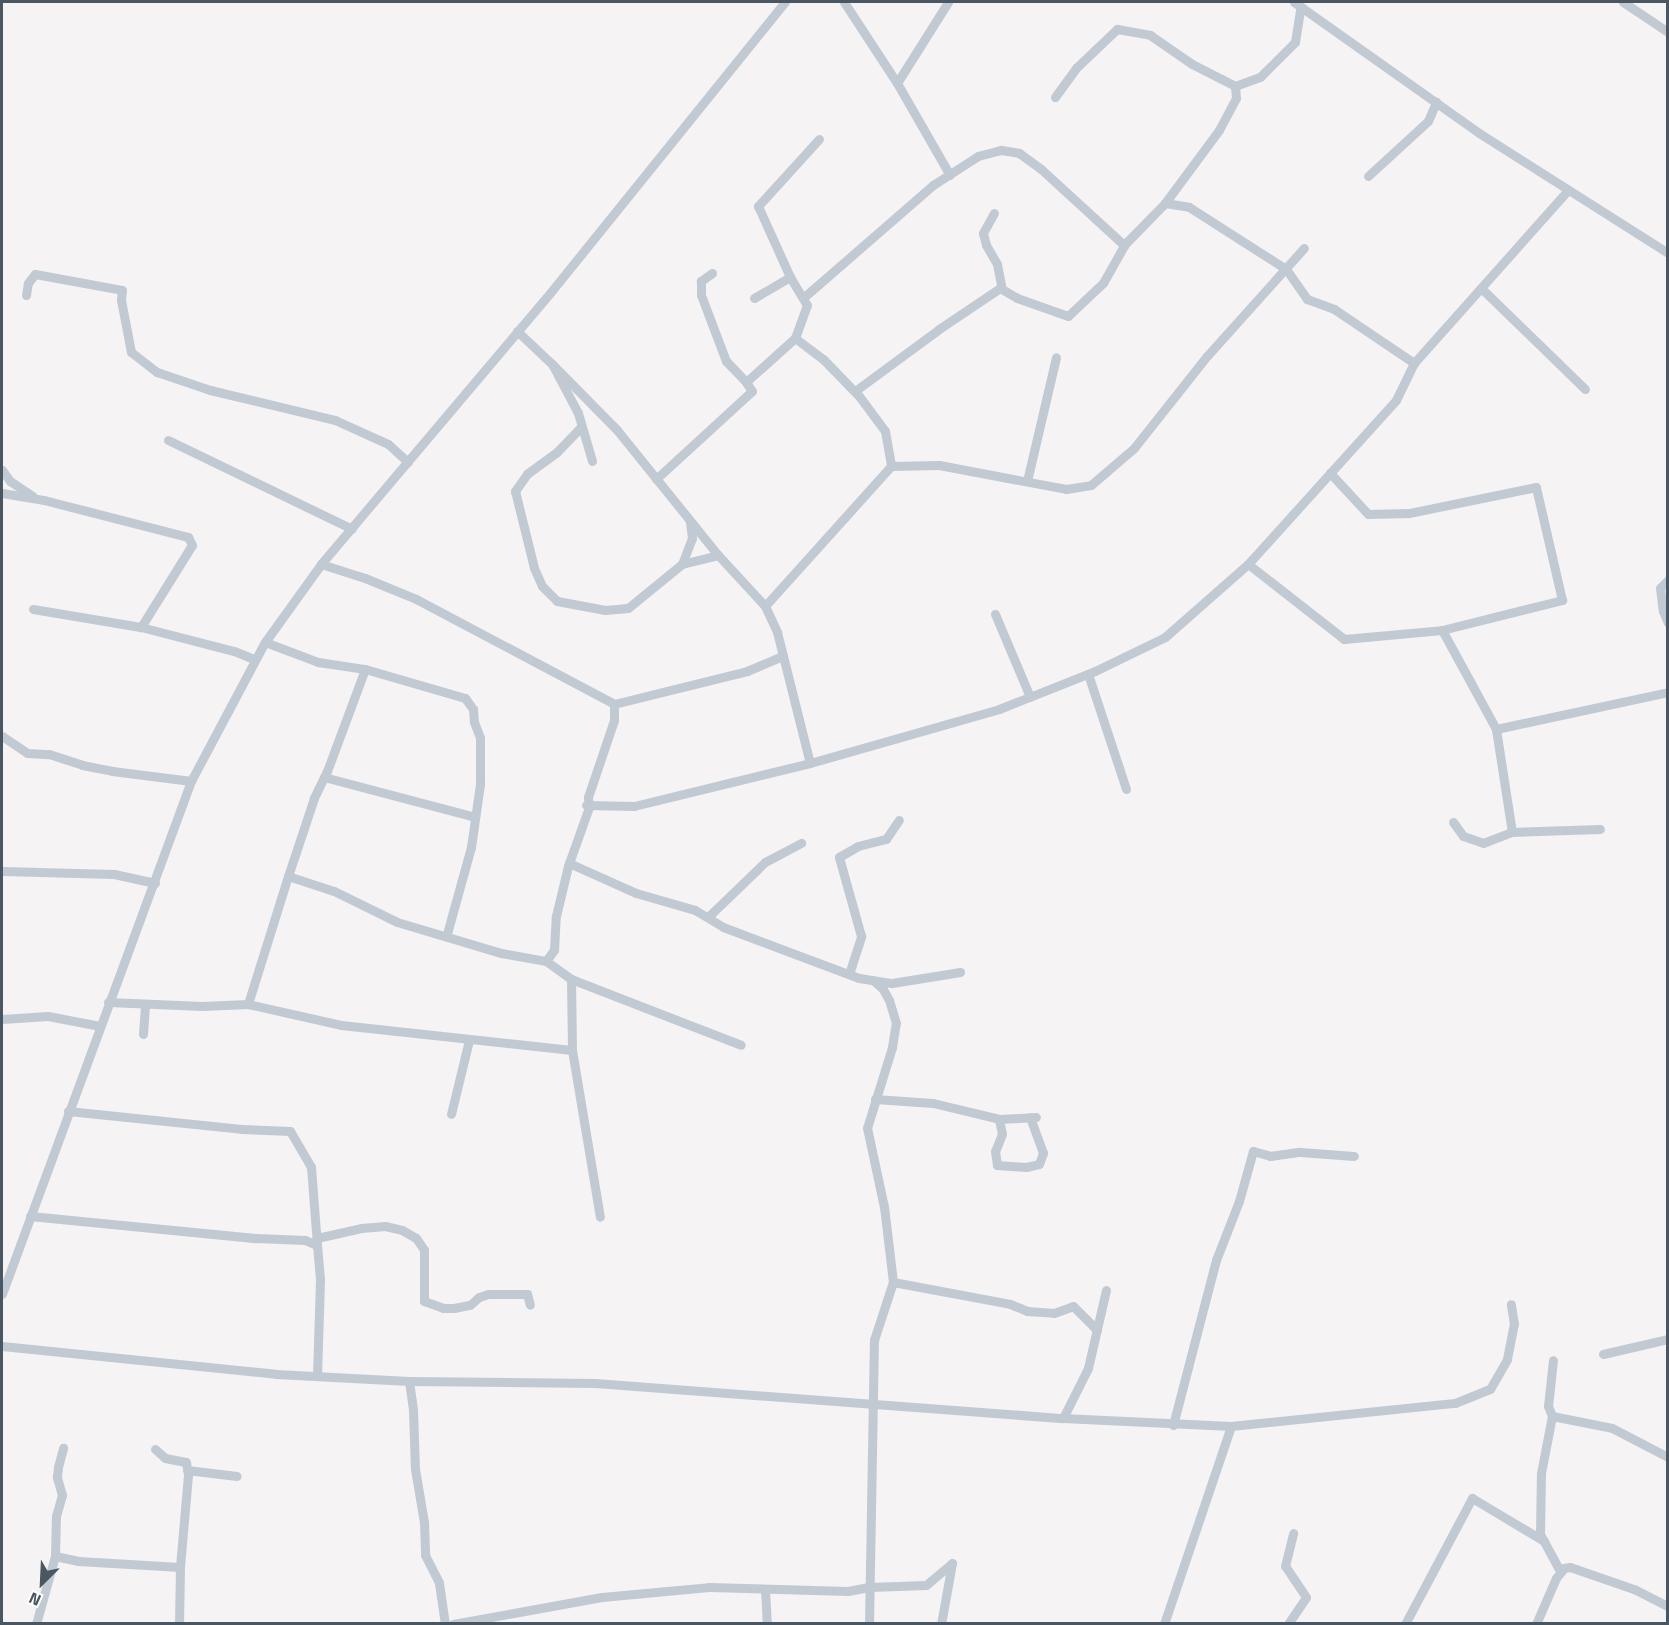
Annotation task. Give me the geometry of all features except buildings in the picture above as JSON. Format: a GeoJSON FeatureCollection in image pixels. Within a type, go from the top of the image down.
{"type":"FeatureCollection","features":[{"type":"Feature","properties":{"kind":"street"},"geometry":{"type":"LineString","coordinates":[[2,1294],[191,781],[254,659],[321,564],[517,331],[785,2]]}},
{"type":"Feature","properties":{"kind":"street"},"geometry":{"type":"LineString","coordinates":[[844,2],[897,83],[950,175]]}},
{"type":"Feature","properties":{"kind":"street"},"geometry":{"type":"LineString","coordinates":[[897,83],[948,2]]}},
{"type":"Feature","properties":{"kind":"street"},"geometry":{"type":"LineString","coordinates":[[1623,2],[1668,32]]}},
{"type":"Feature","properties":{"kind":"street"},"geometry":{"type":"LineString","coordinates":[[1055,97],[1076,68],[1118,29],[1150,36],[1192,64],[1235,86],[1260,77],[1294,42],[1297,4]]}},
{"type":"Feature","properties":{"kind":"street"},"geometry":{"type":"LineString","coordinates":[[1297,4],[1436,102],[1668,253]]}},
{"type":"Feature","properties":{"kind":"street"},"geometry":{"type":"LineString","coordinates":[[994,213],[983,233],[986,245],[997,264],[1002,289],[1017,298],[1068,316],[1103,283],[1125,244],[1165,203],[1219,130],[1236,98],[1235,86]]}},
{"type":"Feature","properties":{"kind":"street"},"geometry":{"type":"LineString","coordinates":[[1368,176],[1428,121],[1436,102]]}},
{"type":"Feature","properties":{"kind":"street"},"geometry":{"type":"LineString","coordinates":[[746,382],[795,338],[807,305],[790,278],[758,206],[819,139]]}},
{"type":"Feature","properties":{"kind":"street"},"geometry":{"type":"LineString","coordinates":[[803,298],[933,185],[978,156],[1000,150],[1019,153],[1125,244]]}},
{"type":"Feature","properties":{"kind":"street"},"geometry":{"type":"LineString","coordinates":[[587,805],[634,806],[810,763],[999,709],[1088,674],[1165,637],[1248,564],[1396,400],[1413,363],[1568,190]]}},
{"type":"Feature","properties":{"kind":"street"},"geometry":{"type":"LineString","coordinates":[[1165,203],[1189,207],[1286,268],[1307,299],[1334,309],[1413,363]]}},
{"type":"Feature","properties":{"kind":"street"},"geometry":{"type":"LineString","coordinates":[[765,606],[891,466],[939,465],[1066,489],[1091,485],[1134,448],[1207,356],[1304,248]]}},
{"type":"Feature","properties":{"kind":"street"},"geometry":{"type":"LineString","coordinates":[[656,479],[752,391],[726,361],[701,295],[701,281],[712,273]]}},
{"type":"Feature","properties":{"kind":"street"},"geometry":{"type":"LineString","coordinates":[[26,295],[28,284],[35,274],[122,290],[131,351],[157,372],[210,390],[334,420],[388,444],[408,462]]}},
{"type":"Feature","properties":{"kind":"street"},"geometry":{"type":"LineString","coordinates":[[754,298],[790,278]]}},
{"type":"Feature","properties":{"kind":"street"},"geometry":{"type":"LineString","coordinates":[[1481,288],[1585,389]]}},
{"type":"Feature","properties":{"kind":"street"},"geometry":{"type":"LineString","coordinates":[[855,391],[939,329],[1002,289]]}},
{"type":"Feature","properties":{"kind":"street"},"geometry":{"type":"LineString","coordinates":[[517,331],[616,430],[718,555],[765,606],[777,632],[810,763]]}},
{"type":"Feature","properties":{"kind":"street"},"geometry":{"type":"LineString","coordinates":[[795,338],[823,359],[855,391],[885,431],[891,466]]}},
{"type":"Feature","properties":{"kind":"street"},"geometry":{"type":"LineString","coordinates":[[1028,481],[1056,357]]}},
{"type":"Feature","properties":{"kind":"street"},"geometry":{"type":"LineString","coordinates":[[552,364],[578,413],[592,461]]}},
{"type":"Feature","properties":{"kind":"street"},"geometry":{"type":"LineString","coordinates":[[581,427],[557,452],[527,474],[515,491],[534,568],[542,586],[557,601],[605,610],[628,608],[682,564],[718,555]]}},
{"type":"Feature","properties":{"kind":"street"},"geometry":{"type":"LineString","coordinates":[[168,440],[352,529]]}},
{"type":"Feature","properties":{"kind":"street"},"geometry":{"type":"LineString","coordinates":[[2,470],[10,481],[36,499]]}},
{"type":"Feature","properties":{"kind":"street"},"geometry":{"type":"LineString","coordinates":[[1248,564],[1344,639],[1442,630],[1562,600],[1536,486],[1409,513],[1368,514],[1330,473]]}},
{"type":"Feature","properties":{"kind":"street"},"geometry":{"type":"LineString","coordinates":[[2,493],[36,499],[188,537],[192,545],[141,627]]}},
{"type":"Feature","properties":{"kind":"street"},"geometry":{"type":"LineString","coordinates":[[682,564],[692,538],[689,520]]}},
{"type":"Feature","properties":{"kind":"street"},"geometry":{"type":"LineString","coordinates":[[321,564],[365,578],[433,607],[614,704],[747,671],[783,656]]}},
{"type":"Feature","properties":{"kind":"street"},"geometry":{"type":"LineString","coordinates":[[1668,580],[1660,588],[1662,610],[1668,623]]}},
{"type":"Feature","properties":{"kind":"street"},"geometry":{"type":"LineString","coordinates":[[33,609],[141,627],[234,651],[254,659]]}},
{"type":"Feature","properties":{"kind":"street"},"geometry":{"type":"LineString","coordinates":[[995,614],[1030,697]]}},
{"type":"Feature","properties":{"kind":"street"},"geometry":{"type":"LineString","coordinates":[[1442,630],[1496,729],[1512,832]]}},
{"type":"Feature","properties":{"kind":"street"},"geometry":{"type":"LineString","coordinates":[[265,642],[318,662],[365,669],[465,698],[473,709],[480,749],[480,784],[471,847],[446,937]]}},
{"type":"Feature","properties":{"kind":"street"},"geometry":{"type":"LineString","coordinates":[[248,1004],[305,821],[365,669]]}},
{"type":"Feature","properties":{"kind":"street"},"geometry":{"type":"LineString","coordinates":[[1088,674],[1126,789]]}},
{"type":"Feature","properties":{"kind":"street"},"geometry":{"type":"LineString","coordinates":[[1496,729],[1668,692]]}},
{"type":"Feature","properties":{"kind":"street"},"geometry":{"type":"LineString","coordinates":[[546,961],[554,950],[556,916],[588,797],[614,720],[614,704]]}},
{"type":"Feature","properties":{"kind":"street"},"geometry":{"type":"LineString","coordinates":[[2,736],[27,753],[49,753],[82,765],[191,781]]}},
{"type":"Feature","properties":{"kind":"street"},"geometry":{"type":"LineString","coordinates":[[324,777],[475,817]]}},
{"type":"Feature","properties":{"kind":"street"},"geometry":{"type":"LineString","coordinates":[[849,974],[861,936],[839,857],[858,846],[885,839],[899,820]]}},
{"type":"Feature","properties":{"kind":"street"},"geometry":{"type":"LineString","coordinates":[[1453,822],[1463,836],[1483,843],[1512,832],[1600,829]]}},
{"type":"Feature","properties":{"kind":"street"},"geometry":{"type":"LineString","coordinates":[[708,917],[765,862],[801,843]]}},
{"type":"Feature","properties":{"kind":"street"},"geometry":{"type":"LineString","coordinates":[[569,863],[636,893],[695,910],[734,931],[849,974],[892,983],[960,972]]}},
{"type":"Feature","properties":{"kind":"street"},"geometry":{"type":"LineString","coordinates":[[2,872],[114,874],[155,883]]}},
{"type":"Feature","properties":{"kind":"street"},"geometry":{"type":"LineString","coordinates":[[288,876],[334,891],[397,922],[501,953],[546,961],[571,979],[741,1045]]}},
{"type":"Feature","properties":{"kind":"street"},"geometry":{"type":"LineString","coordinates":[[571,979],[572,1050],[600,1217]]}},
{"type":"Feature","properties":{"kind":"street"},"geometry":{"type":"LineString","coordinates":[[869,1623],[874,1340],[893,1282],[888,1229],[867,1128],[892,1047],[896,1023],[889,1000],[883,989],[873,980]]}},
{"type":"Feature","properties":{"kind":"street"},"geometry":{"type":"LineString","coordinates":[[108,1002],[202,1006],[248,1004],[341,1025],[572,1050]]}},
{"type":"Feature","properties":{"kind":"street"},"geometry":{"type":"LineString","coordinates":[[143,1034],[146,1004]]}},
{"type":"Feature","properties":{"kind":"street"},"geometry":{"type":"LineString","coordinates":[[2,1019],[48,1016],[100,1026]]}},
{"type":"Feature","properties":{"kind":"street"},"geometry":{"type":"LineString","coordinates":[[451,1114],[469,1040]]}},
{"type":"Feature","properties":{"kind":"street"},"geometry":{"type":"LineString","coordinates":[[875,1099],[933,1103],[999,1119],[1033,1117],[1043,1153],[1039,1164],[1026,1167],[997,1165],[995,1151],[1002,1134],[999,1119]]}},
{"type":"Feature","properties":{"kind":"street"},"geometry":{"type":"LineString","coordinates":[[68,1111],[241,1129],[290,1131],[311,1167],[320,1280],[317,1376]]}},
{"type":"Feature","properties":{"kind":"street"},"geometry":{"type":"LineString","coordinates":[[1173,1425],[1215,1260],[1239,1201],[1253,1151],[1270,1156],[1300,1152],[1354,1156]]}},
{"type":"Feature","properties":{"kind":"street"},"geometry":{"type":"LineString","coordinates":[[30,1216],[317,1242],[361,1228],[385,1226],[402,1230],[416,1238],[424,1250],[424,1301],[443,1308],[454,1308],[470,1305],[479,1297],[488,1294],[527,1294],[530,1305]]}},
{"type":"Feature","properties":{"kind":"street"},"geometry":{"type":"LineString","coordinates":[[893,1282],[1010,1304],[1027,1311],[1054,1313],[1073,1306],[1097,1330]]}},
{"type":"Feature","properties":{"kind":"street"},"geometry":{"type":"LineString","coordinates":[[1063,1418],[1088,1368],[1106,1290]]}},
{"type":"Feature","properties":{"kind":"street"},"geometry":{"type":"LineString","coordinates":[[2,1346],[317,1376],[409,1381],[595,1383],[1063,1418],[1231,1426],[1455,1403],[1490,1389],[1508,1359],[1514,1324],[1510,1304]]}},
{"type":"Feature","properties":{"kind":"street"},"geometry":{"type":"LineString","coordinates":[[1603,1354],[1668,1340]]}},
{"type":"Feature","properties":{"kind":"street"},"geometry":{"type":"LineString","coordinates":[[1553,1360],[1548,1406],[1552,1416],[1541,1473],[1540,1534],[1560,1571]]}},
{"type":"Feature","properties":{"kind":"street"},"geometry":{"type":"LineString","coordinates":[[409,1381],[413,1410],[415,1469],[424,1522],[425,1555],[439,1583],[445,1623]]}},
{"type":"Feature","properties":{"kind":"street"},"geometry":{"type":"LineString","coordinates":[[1552,1416],[1612,1428],[1668,1456]]}},
{"type":"Feature","properties":{"kind":"street"},"geometry":{"type":"LineString","coordinates":[[1164,1623],[1231,1426]]}},
{"type":"Feature","properties":{"kind":"street"},"geometry":{"type":"LineString","coordinates":[[36,1623],[55,1556],[56,1516],[62,1495],[57,1477],[63,1449]]}},
{"type":"Feature","properties":{"kind":"street"},"geometry":{"type":"LineString","coordinates":[[155,1449],[165,1458],[186,1462],[179,1623]]}},
{"type":"Feature","properties":{"kind":"street"},"geometry":{"type":"LineString","coordinates":[[187,1470],[237,1476]]}},
{"type":"Feature","properties":{"kind":"street"},"geometry":{"type":"LineString","coordinates":[[1405,1623],[1472,1498],[1544,1541]]}},
{"type":"Feature","properties":{"kind":"street"},"geometry":{"type":"LineString","coordinates":[[1288,1623],[1306,1598],[1285,1566],[1293,1533]]}},
{"type":"Feature","properties":{"kind":"street"},"geometry":{"type":"LineString","coordinates":[[55,1556],[78,1561],[180,1567]]}},
{"type":"Feature","properties":{"kind":"street"},"geometry":{"type":"LineString","coordinates":[[453,1623],[602,1597],[709,1587],[848,1591],[869,1587],[926,1585],[952,1563],[941,1623]]}},
{"type":"Feature","properties":{"kind":"street"},"geometry":{"type":"LineString","coordinates":[[1536,1623],[1560,1571],[1570,1568],[1604,1578],[1668,1606]]}},
{"type":"Feature","properties":{"kind":"street"},"geometry":{"type":"LineString","coordinates":[[765,1588],[767,1623]]}}]}
